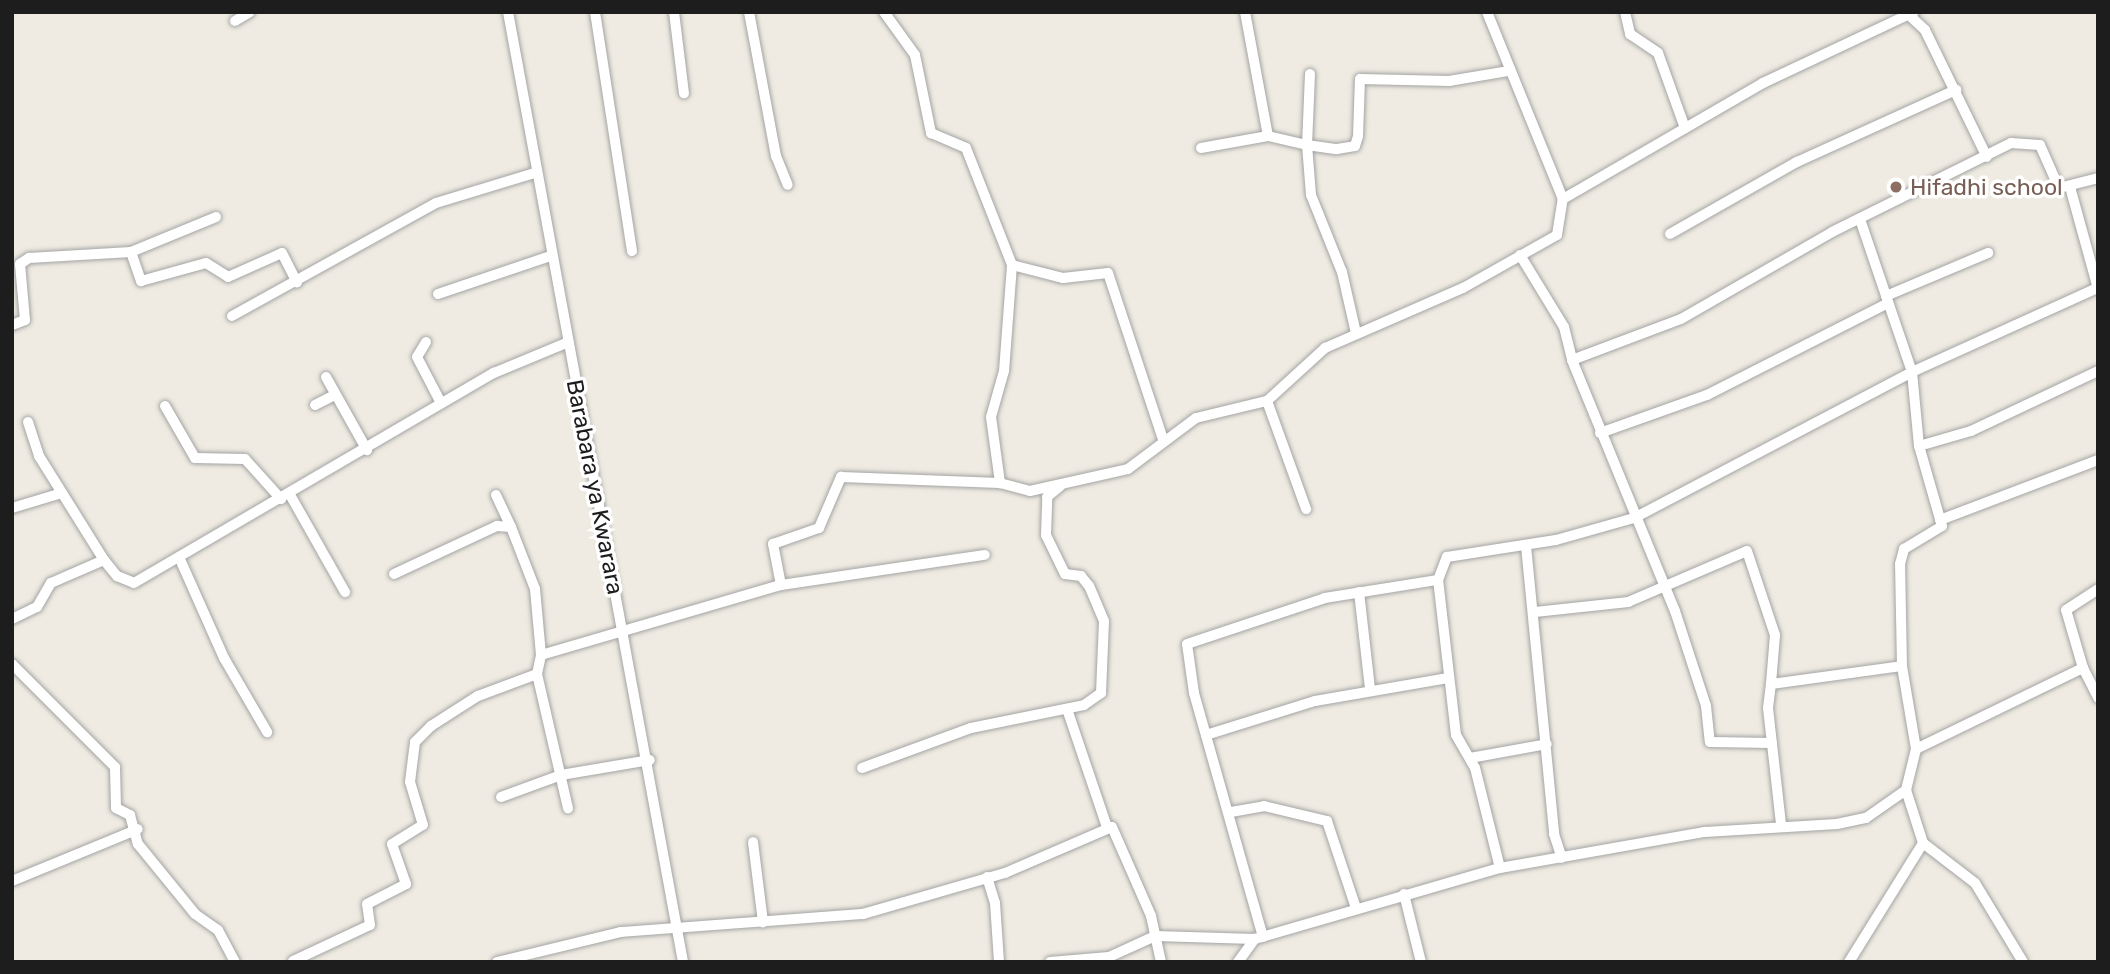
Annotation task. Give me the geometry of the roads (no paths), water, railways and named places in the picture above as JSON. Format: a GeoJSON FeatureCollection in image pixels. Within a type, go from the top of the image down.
{"type":"FeatureCollection","features":[{"type":"Feature","properties":{"kind":"street"},"geometry":{"type":"LineString","coordinates":[[235,20],[250,12]]}},
{"type":"Feature","properties":{"kind":"street","name":"Barabara ya Kwarara"},"geometry":{"type":"LineString","coordinates":[[508,12],[566,343],[650,760],[683,962]]}},
{"type":"Feature","properties":{"kind":"street"},"geometry":{"type":"LineString","coordinates":[[595,12],[632,251]]}},
{"type":"Feature","properties":{"kind":"street"},"geometry":{"type":"LineString","coordinates":[[674,12],[684,93]]}},
{"type":"Feature","properties":{"kind":"street"},"geometry":{"type":"LineString","coordinates":[[749,12],[776,156],[788,185]]}},
{"type":"Feature","properties":{"kind":"street"},"geometry":{"type":"LineString","coordinates":[[884,12],[915,55],[931,133],[967,148],[1012,265],[1003,371],[991,417],[1000,482]]}},
{"type":"Feature","properties":{"kind":"street"},"geometry":{"type":"LineString","coordinates":[[1245,12],[1268,136]]}},
{"type":"Feature","properties":{"kind":"street"},"geometry":{"type":"LineString","coordinates":[[781,585],[773,544],[819,528],[841,477],[1000,482],[1030,491],[1128,469],[1163,439],[1196,418],[1267,401],[1325,348],[1463,288],[1557,235],[1563,199],[1487,12]]}},
{"type":"Feature","properties":{"kind":"street"},"geometry":{"type":"LineString","coordinates":[[1625,12],[1630,34],[1658,54],[1685,128]]}},
{"type":"Feature","properties":{"kind":"street"},"geometry":{"type":"LineString","coordinates":[[1563,199],[1763,83],[1911,14],[1925,30],[1987,157]]}},
{"type":"Feature","properties":{"kind":"street"},"geometry":{"type":"LineString","coordinates":[[1201,148],[1268,136],[1307,145],[1355,146],[1360,79],[1449,81],[1509,71]]}},
{"type":"Feature","properties":{"kind":"street"},"geometry":{"type":"LineString","coordinates":[[1310,74],[1307,145],[1311,195],[1342,272],[1356,333]]}},
{"type":"Feature","properties":{"kind":"street"},"geometry":{"type":"LineString","coordinates":[[1671,234],[1797,162],[1956,90]]}},
{"type":"Feature","properties":{"kind":"street"},"geometry":{"type":"LineString","coordinates":[[1572,360],[1681,319],[2011,143],[2040,145],[2059,188],[2098,178]]}},
{"type":"Feature","properties":{"kind":"street"},"geometry":{"type":"LineString","coordinates":[[232,316],[436,203],[535,173]]}},
{"type":"Feature","properties":{"kind":"street"},"geometry":{"type":"LineString","coordinates":[[1500,867],[1471,758],[1456,735],[1438,580],[1447,557],[1526,546],[1634,518],[1912,372],[2098,289],[2095,263],[2070,187]]}},
{"type":"Feature","properties":{"kind":"street"},"geometry":{"type":"LineString","coordinates":[[12,325],[25,320],[23,260],[131,253],[216,217]]}},
{"type":"Feature","properties":{"kind":"street"},"geometry":{"type":"LineString","coordinates":[[1861,222],[1912,372],[1919,446],[1940,520],[1939,533],[1905,549],[1900,564],[1902,666],[1916,749],[1906,790],[1923,843],[1975,883],[2023,962]]}},
{"type":"Feature","properties":{"kind":"street"},"geometry":{"type":"LineString","coordinates":[[131,253],[141,281],[206,263],[228,277],[279,252],[297,282]]}},
{"type":"Feature","properties":{"kind":"street"},"geometry":{"type":"LineString","coordinates":[[1600,433],[1707,395],[1887,300],[1988,253]]}},
{"type":"Feature","properties":{"kind":"street"},"geometry":{"type":"LineString","coordinates":[[1520,255],[1564,327],[1572,360],[1600,433],[1664,586],[1706,706],[1710,743],[1772,743]]}},
{"type":"Feature","properties":{"kind":"street"},"geometry":{"type":"LineString","coordinates":[[438,293],[550,256]]}},
{"type":"Feature","properties":{"kind":"street"},"geometry":{"type":"LineString","coordinates":[[1012,265],[1063,278],[1108,273],[1163,439]]}},
{"type":"Feature","properties":{"kind":"street"},"geometry":{"type":"LineString","coordinates":[[426,342],[418,357],[441,403]]}},
{"type":"Feature","properties":{"kind":"street"},"geometry":{"type":"LineString","coordinates":[[27,422],[34,448],[104,560],[117,576],[134,583],[368,450],[441,403],[566,343]]}},
{"type":"Feature","properties":{"kind":"street"},"geometry":{"type":"LineString","coordinates":[[1919,446],[1971,431],[2098,371]]}},
{"type":"Feature","properties":{"kind":"street"},"geometry":{"type":"LineString","coordinates":[[326,377],[368,450]]}},
{"type":"Feature","properties":{"kind":"street"},"geometry":{"type":"LineString","coordinates":[[315,405],[335,395]]}},
{"type":"Feature","properties":{"kind":"street"},"geometry":{"type":"LineString","coordinates":[[1267,401],[1306,509]]}},
{"type":"Feature","properties":{"kind":"street"},"geometry":{"type":"LineString","coordinates":[[165,406],[195,458],[245,459],[285,496],[345,592]]}},
{"type":"Feature","properties":{"kind":"street"},"geometry":{"type":"LineString","coordinates":[[1940,520],[2098,460]]}},
{"type":"Feature","properties":{"kind":"street"},"geometry":{"type":"LineString","coordinates":[[862,768],[971,728],[1067,709],[1101,693],[1107,652],[1093,593],[1082,576],[1065,574],[1058,565],[1046,535],[1047,497],[1060,486]]}},
{"type":"Feature","properties":{"kind":"street"},"geometry":{"type":"LineString","coordinates":[[12,508],[61,493]]}},
{"type":"Feature","properties":{"kind":"street"},"geometry":{"type":"LineString","coordinates":[[496,495],[535,589],[541,655],[537,674],[568,808]]}},
{"type":"Feature","properties":{"kind":"street"},"geometry":{"type":"LineString","coordinates":[[394,574],[497,526],[511,527]]}},
{"type":"Feature","properties":{"kind":"street"},"geometry":{"type":"LineString","coordinates":[[1526,546],[1562,858]]}},
{"type":"Feature","properties":{"kind":"street"},"geometry":{"type":"LineString","coordinates":[[1535,612],[1608,608],[1747,551],[1775,635],[1772,743],[1781,824]]}},
{"type":"Feature","properties":{"kind":"street"},"geometry":{"type":"LineString","coordinates":[[541,655],[625,634],[781,585],[985,555]]}},
{"type":"Feature","properties":{"kind":"street"},"geometry":{"type":"LineString","coordinates":[[179,557],[224,658],[267,732]]}},
{"type":"Feature","properties":{"kind":"street"},"geometry":{"type":"LineString","coordinates":[[12,620],[37,607],[51,583],[104,560]]}},
{"type":"Feature","properties":{"kind":"street"},"geometry":{"type":"LineString","coordinates":[[1259,938],[1231,813],[1206,735],[1187,644],[1287,608],[1359,592],[1438,580]]}},
{"type":"Feature","properties":{"kind":"street"},"geometry":{"type":"LineString","coordinates":[[2098,589],[2066,610],[2083,668],[2098,698]]}},
{"type":"Feature","properties":{"kind":"street"},"geometry":{"type":"LineString","coordinates":[[1359,592],[1370,688]]}},
{"type":"Feature","properties":{"kind":"street"},"geometry":{"type":"LineString","coordinates":[[12,664],[115,767],[113,802],[138,829],[138,844],[195,914],[218,930],[235,962]]}},
{"type":"Feature","properties":{"kind":"street"},"geometry":{"type":"LineString","coordinates":[[1772,684],[1902,666]]}},
{"type":"Feature","properties":{"kind":"street"},"geometry":{"type":"LineString","coordinates":[[1916,749],[2083,668]]}},
{"type":"Feature","properties":{"kind":"street"},"geometry":{"type":"LineString","coordinates":[[293,962],[370,925],[367,904],[407,884],[392,845],[423,825],[410,782],[415,742],[478,696],[537,674]]}},
{"type":"Feature","properties":{"kind":"street"},"geometry":{"type":"LineString","coordinates":[[1206,735],[1370,688],[1448,678]]}},
{"type":"Feature","properties":{"kind":"street"},"geometry":{"type":"LineString","coordinates":[[1067,709],[1107,827],[1118,832],[1155,936],[1161,962]]}},
{"type":"Feature","properties":{"kind":"street"},"geometry":{"type":"LineString","coordinates":[[1471,758],[1547,744]]}},
{"type":"Feature","properties":{"kind":"street"},"geometry":{"type":"LineString","coordinates":[[501,797],[561,775],[650,760]]}},
{"type":"Feature","properties":{"kind":"street"},"geometry":{"type":"LineString","coordinates":[[1050,962],[1110,959],[1155,936],[1259,938],[1500,867],[1781,824],[1866,818],[1906,790]]}},
{"type":"Feature","properties":{"kind":"street"},"geometry":{"type":"LineString","coordinates":[[1231,813],[1264,806],[1327,821],[1356,908]]}},
{"type":"Feature","properties":{"kind":"street"},"geometry":{"type":"LineString","coordinates":[[497,962],[555,944],[676,925],[763,922],[863,914],[987,877],[1107,827]]}},
{"type":"Feature","properties":{"kind":"street"},"geometry":{"type":"LineString","coordinates":[[12,881],[138,829]]}},
{"type":"Feature","properties":{"kind":"street"},"geometry":{"type":"LineString","coordinates":[[753,842],[763,922]]}},
{"type":"Feature","properties":{"kind":"street"},"geometry":{"type":"LineString","coordinates":[[1849,962],[1923,843]]}},
{"type":"Feature","properties":{"kind":"street"},"geometry":{"type":"LineString","coordinates":[[987,877],[999,962]]}},
{"type":"Feature","properties":{"kind":"street"},"geometry":{"type":"LineString","coordinates":[[1404,894],[1421,962]]}},
{"type":"Feature","properties":{"kind":"street"},"geometry":{"type":"LineString","coordinates":[[1238,962],[1259,938]]}},
{"type":"Feature","properties":{"kind":"place","name":"Hifadhi school"},"geometry":{"type":"Point","coordinates":[1896,187]}}]}
